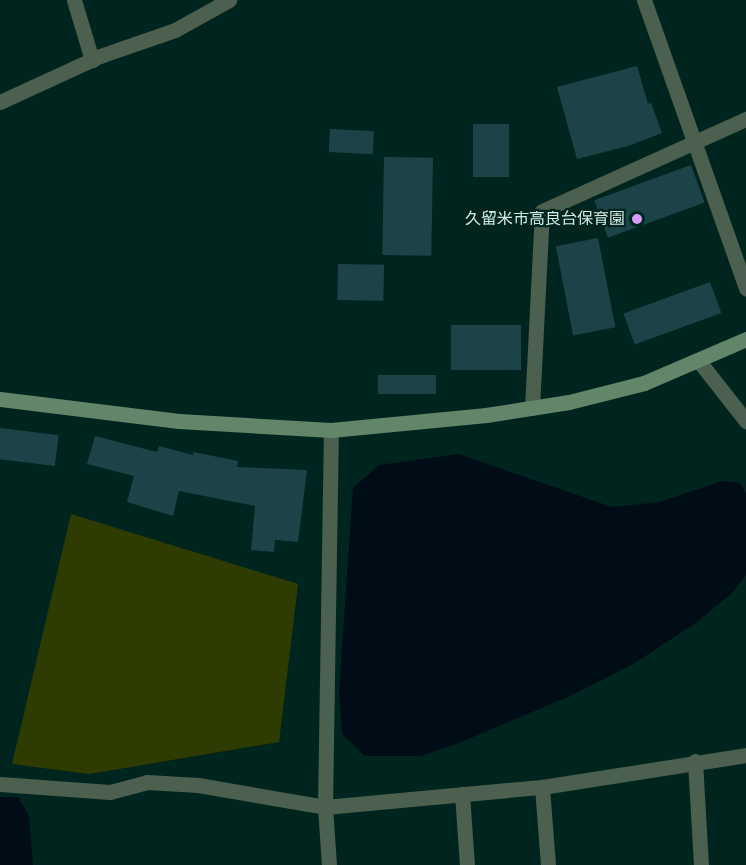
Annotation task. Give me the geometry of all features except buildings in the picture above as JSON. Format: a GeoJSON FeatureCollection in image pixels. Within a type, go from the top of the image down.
{"type":"FeatureCollection","features":[{"type":"Feature","properties":{"kind":"street"},"geometry":{"type":"LineString","coordinates":[[74,0],[92,60]]}},
{"type":"Feature","properties":{"kind":"street"},"geometry":{"type":"LineString","coordinates":[[644,0],[746,288]]}},
{"type":"Feature","properties":{"kind":"street"},"geometry":{"type":"LineString","coordinates":[[0,102],[92,60],[175,30],[222,2]]}},
{"type":"Feature","properties":{"kind":"street"},"geometry":{"type":"LineString","coordinates":[[532,408],[542,211],[674,154],[695,141],[746,119]]}},
{"type":"Feature","properties":{"kind":"street"},"geometry":{"type":"LineString","coordinates":[[0,399],[179,421],[331,430],[486,415],[569,402],[644,383],[746,339]]}},
{"type":"Feature","properties":{"kind":"street"},"geometry":{"type":"LineString","coordinates":[[698,360],[746,421]]}},
{"type":"Feature","properties":{"kind":"street"},"geometry":{"type":"LineString","coordinates":[[329,865],[325,807],[331,430]]}},
{"type":"Feature","properties":{"kind":"street"},"geometry":{"type":"LineString","coordinates":[[0,784],[110,792],[147,782],[198,784],[325,807],[542,787],[695,761],[746,755]]}},
{"type":"Feature","properties":{"kind":"street"},"geometry":{"type":"LineString","coordinates":[[695,761],[701,865]]}},
{"type":"Feature","properties":{"kind":"street"},"geometry":{"type":"LineString","coordinates":[[542,787],[548,865]]}},
{"type":"Feature","properties":{"kind":"street"},"geometry":{"type":"LineString","coordinates":[[462,794],[467,865]]}},
{"type":"Feature","properties":{"kind":"green space"},"geometry":{"type":"Polygon","coordinates":[[[71,514],[298,584],[279,742],[89,774],[12,764],[71,514]]]}},
{"type":"Feature","properties":{"kind":"shaded area"},"geometry":{"type":"Polygon","coordinates":[[[459,454],[612,507],[660,502],[722,481],[740,483],[746,493],[746,575],[731,594],[697,622],[635,663],[570,696],[459,743],[421,756],[365,756],[342,734],[339,690],[353,488],[379,465],[459,454]]]}},
{"type":"Feature","properties":{"kind":"shaded area"},"geometry":{"type":"Polygon","coordinates":[[[0,797],[18,797],[29,815],[33,865],[0,865],[0,797]]]}},
{"type":"Feature","properties":{"kind":"place","name":"久留米市高良台保育園"},"geometry":{"type":"Point","coordinates":[637,219]}}]}
